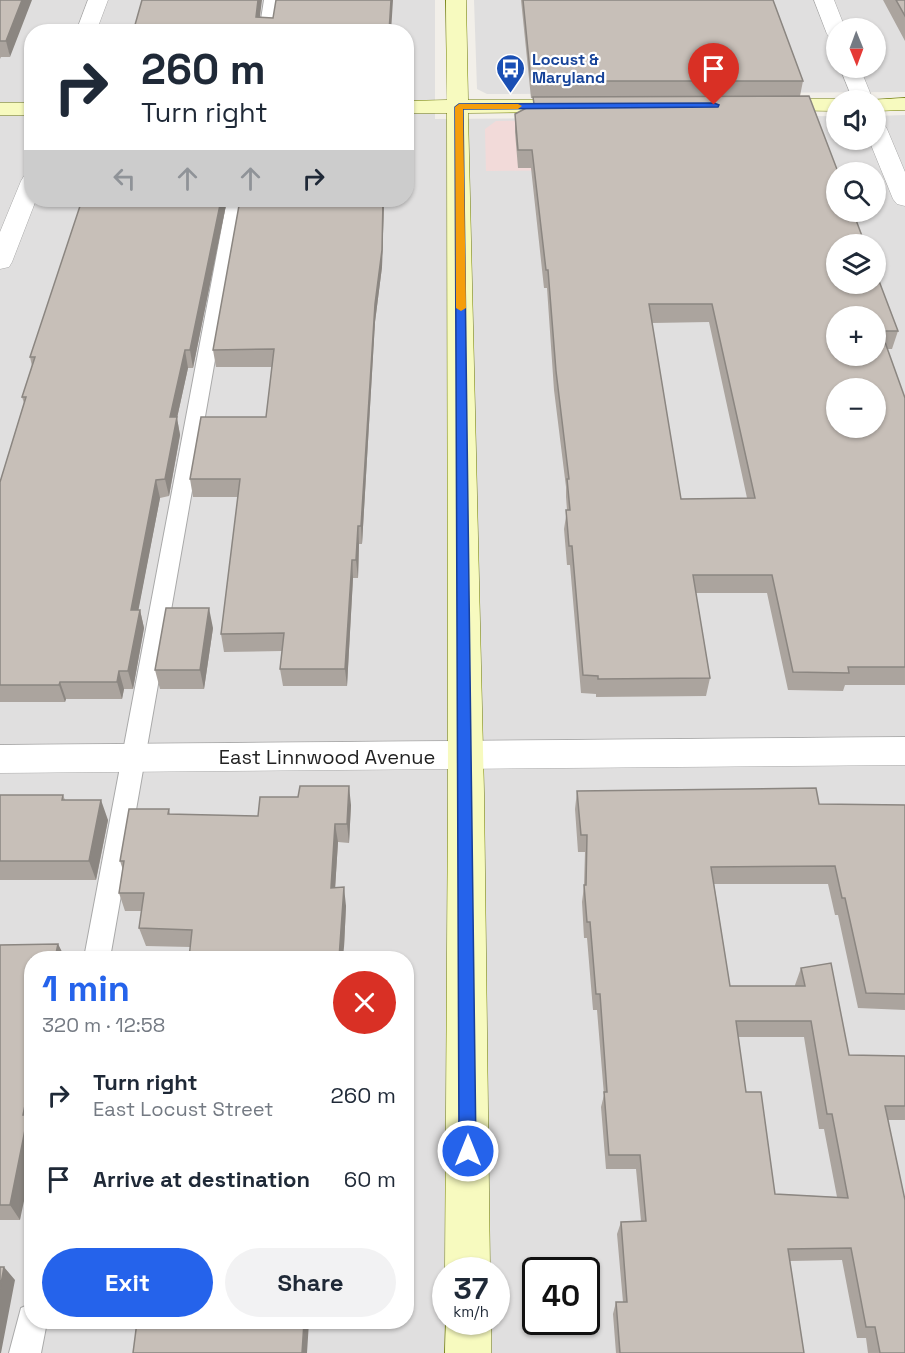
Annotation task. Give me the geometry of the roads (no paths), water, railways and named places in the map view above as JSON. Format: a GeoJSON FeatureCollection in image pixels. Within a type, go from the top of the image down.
{"type":"FeatureCollection","features":[{"type":"Feature","properties":{"kind":"street"},"geometry":{"type":"LineString","coordinates":[[89,24],[98,0]]}},
{"type":"Feature","properties":{"kind":"street"},"geometry":{"type":"LineString","coordinates":[[456,0],[459,107],[468,1257]]}},
{"type":"Feature","properties":{"kind":"street"},"geometry":{"type":"LineString","coordinates":[[824,0],[831,18]]}},
{"type":"Feature","properties":{"kind":"street"},"geometry":{"type":"LineString","coordinates":[[886,105],[905,104]]}},
{"type":"Feature","properties":{"kind":"street"},"geometry":{"type":"LineString","coordinates":[[750,105],[826,105]]}},
{"type":"Feature","properties":{"kind":"street"},"geometry":{"type":"LineString","coordinates":[[414,107],[597,106]]}},
{"type":"Feature","properties":{"kind":"street"},"geometry":{"type":"LineString","coordinates":[[0,109],[24,109]]}},
{"type":"Feature","properties":{"kind":"street"},"geometry":{"type":"LineString","coordinates":[[885,150],[905,199]]}},
{"type":"Feature","properties":{"kind":"street"},"geometry":{"type":"LineString","coordinates":[[0,262],[24,201]]}},
{"type":"Feature","properties":{"kind":"street","name":"East Linnwood Avenue"},"geometry":{"type":"LineString","coordinates":[[0,759],[465,757],[905,751]]}},
{"type":"Feature","properties":{"kind":"street"},"geometry":{"type":"LineString","coordinates":[[468,1335],[468,1353]]}},
{"type":"Feature","properties":{"kind":"lane"},"geometry":{"type":"LineString","coordinates":[[267,24],[271,0]]}},
{"type":"Feature","properties":{"kind":"lane"},"geometry":{"type":"LineString","coordinates":[[98,951],[234,207]]}},
{"type":"Feature","properties":{"kind":"lane"},"geometry":{"type":"LineString","coordinates":[[25,1353],[30,1329]]}},
{"type":"Feature","properties":{"kind":"place","name":"Locust & Maryland"},"geometry":{"type":"Point","coordinates":[511,94]}}]}
